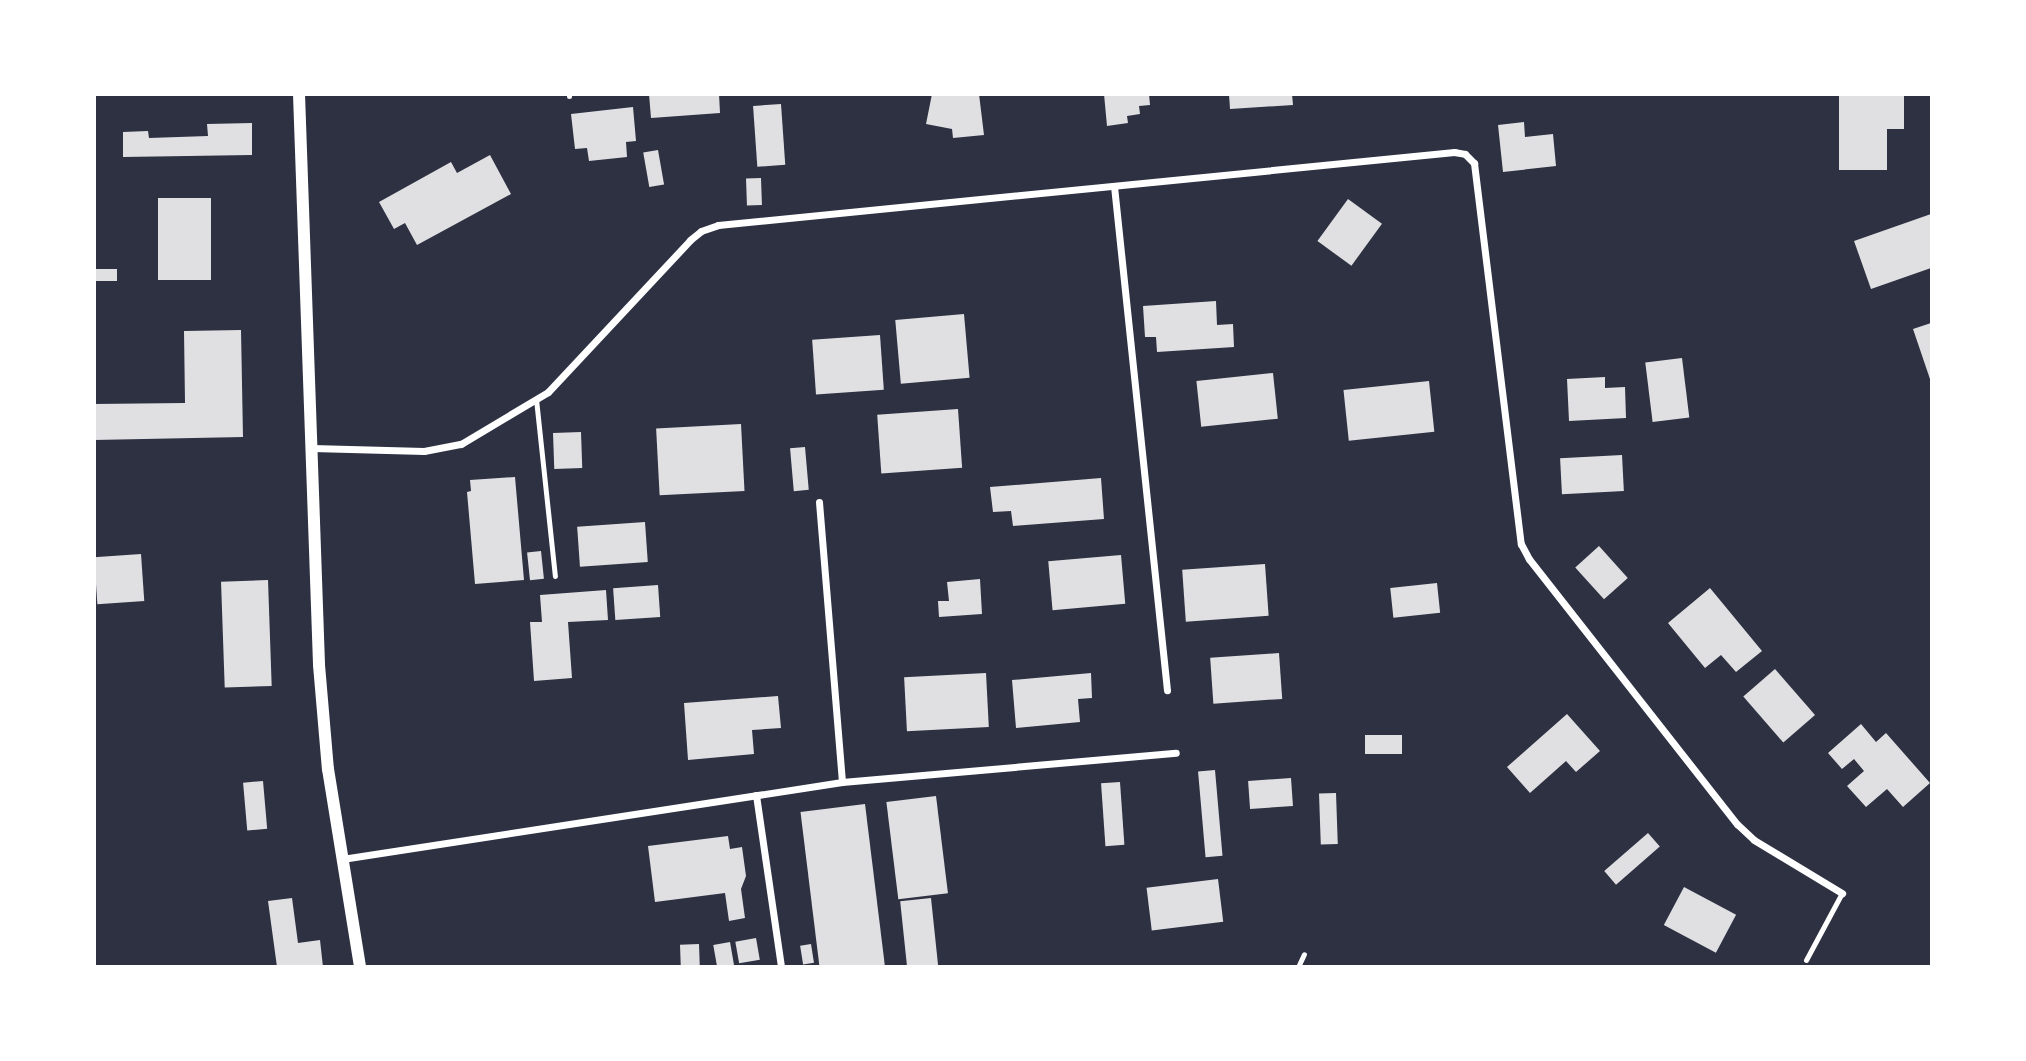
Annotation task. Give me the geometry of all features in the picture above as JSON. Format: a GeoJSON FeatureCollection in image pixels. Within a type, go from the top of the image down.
{"type":"FeatureCollection","features":[{"type":"Feature","properties":{"kind":"street"},"geometry":{"type":"LineString","coordinates":[[299,94],[319,666],[328,769],[360,967]]}},
{"type":"Feature","properties":{"kind":"street"},"geometry":{"type":"LineString","coordinates":[[312,448],[424,451],[461,444],[548,391],[701,230],[718,225],[1454,152],[1465,154],[1474,163],[1521,544],[1538,570],[1737,824],[1754,839],[1842,893]]}},
{"type":"Feature","properties":{"kind":"street"},"geometry":{"type":"LineString","coordinates":[[1114,186],[1167,690]]}},
{"type":"Feature","properties":{"kind":"street"},"geometry":{"type":"LineString","coordinates":[[819,502],[842,782]]}},
{"type":"Feature","properties":{"kind":"street"},"geometry":{"type":"LineString","coordinates":[[342,859],[842,782],[1176,753]]}},
{"type":"Feature","properties":{"kind":"street"},"geometry":{"type":"LineString","coordinates":[[756,795],[781,967]]}},
{"type":"Feature","properties":{"kind":"lane"},"geometry":{"type":"LineString","coordinates":[[536,399],[555,576]]}},
{"type":"Feature","properties":{"kind":"lane"},"geometry":{"type":"LineString","coordinates":[[1806,960],[1842,893]]}},
{"type":"Feature","properties":{"kind":"lane"},"geometry":{"type":"LineString","coordinates":[[1298,967],[1304,954]]}},
{"type":"Feature","properties":{"kind":"building"},"geometry":{"type":"Polygon","coordinates":[[[649,94],[719,94],[720,113],[651,118],[649,94]]]}},
{"type":"Feature","properties":{"kind":"building"},"geometry":{"type":"Polygon","coordinates":[[[932,94],[979,94],[984,135],[953,138],[952,129],[926,124],[932,94]]]}},
{"type":"Feature","properties":{"kind":"building"},"geometry":{"type":"Polygon","coordinates":[[[1104,94],[1149,94],[1150,105],[1139,106],[1140,114],[1127,116],[1128,123],[1107,126],[1104,94]]]}},
{"type":"Feature","properties":{"kind":"building"},"geometry":{"type":"Polygon","coordinates":[[[1229,94],[1292,94],[1293,105],[1230,109],[1229,94]]]}},
{"type":"Feature","properties":{"kind":"building"},"geometry":{"type":"Polygon","coordinates":[[[1839,94],[1904,94],[1904,129],[1887,129],[1887,170],[1839,170],[1839,94]]]}},
{"type":"Feature","properties":{"kind":"building"},"geometry":{"type":"Polygon","coordinates":[[[781,104],[785,165],[757,167],[753,106],[781,104]]]}},
{"type":"Feature","properties":{"kind":"building"},"geometry":{"type":"Polygon","coordinates":[[[633,107],[636,141],[626,142],[627,157],[589,161],[587,148],[575,149],[571,114],[633,107]]]}},
{"type":"Feature","properties":{"kind":"building"},"geometry":{"type":"Polygon","coordinates":[[[1524,122],[1525,137],[1553,134],[1556,166],[1503,172],[1498,125],[1524,122]]]}},
{"type":"Feature","properties":{"kind":"building"},"geometry":{"type":"Polygon","coordinates":[[[252,123],[252,155],[123,157],[123,132],[148,131],[149,138],[208,136],[207,124],[252,123]]]}},
{"type":"Feature","properties":{"kind":"building"},"geometry":{"type":"Polygon","coordinates":[[[658,150],[664,184],[649,187],[643,153],[658,150]]]}},
{"type":"Feature","properties":{"kind":"building"},"geometry":{"type":"Polygon","coordinates":[[[490,155],[511,194],[417,245],[405,223],[394,229],[379,202],[451,162],[457,173],[490,155]]]}},
{"type":"Feature","properties":{"kind":"building"},"geometry":{"type":"Polygon","coordinates":[[[761,178],[762,205],[747,206],[746,179],[761,178]]]}},
{"type":"Feature","properties":{"kind":"building"},"geometry":{"type":"Polygon","coordinates":[[[158,198],[211,198],[211,280],[158,280],[158,198]]]}},
{"type":"Feature","properties":{"kind":"building"},"geometry":{"type":"Polygon","coordinates":[[[1348,199],[1382,224],[1351,266],[1317,241],[1348,199]]]}},
{"type":"Feature","properties":{"kind":"building"},"geometry":{"type":"Polygon","coordinates":[[[1931,214],[1931,268],[1871,289],[1854,241],[1931,214]]]}},
{"type":"Feature","properties":{"kind":"building"},"geometry":{"type":"Polygon","coordinates":[[[94,269],[117,269],[117,281],[94,281],[94,269]]]}},
{"type":"Feature","properties":{"kind":"building"},"geometry":{"type":"Polygon","coordinates":[[[1216,301],[1217,325],[1233,324],[1234,347],[1157,352],[1156,337],[1145,337],[1143,306],[1216,301]]]}},
{"type":"Feature","properties":{"kind":"building"},"geometry":{"type":"Polygon","coordinates":[[[964,314],[970,378],[901,384],[895,320],[964,314]]]}},
{"type":"Feature","properties":{"kind":"building"},"geometry":{"type":"Polygon","coordinates":[[[1931,323],[1931,382],[1913,329],[1931,323]]]}},
{"type":"Feature","properties":{"kind":"building"},"geometry":{"type":"Polygon","coordinates":[[[241,330],[243,437],[94,440],[94,404],[185,403],[184,331],[241,330]]]}},
{"type":"Feature","properties":{"kind":"building"},"geometry":{"type":"Polygon","coordinates":[[[880,335],[884,390],[816,395],[812,340],[880,335]]]}},
{"type":"Feature","properties":{"kind":"building"},"geometry":{"type":"Polygon","coordinates":[[[1682,358],[1689,418],[1653,422],[1645,363],[1682,358]]]}},
{"type":"Feature","properties":{"kind":"building"},"geometry":{"type":"Polygon","coordinates":[[[1273,373],[1278,419],[1201,427],[1196,381],[1273,373]]]}},
{"type":"Feature","properties":{"kind":"building"},"geometry":{"type":"Polygon","coordinates":[[[1605,377],[1605,388],[1625,387],[1626,418],[1569,421],[1567,379],[1605,377]]]}},
{"type":"Feature","properties":{"kind":"building"},"geometry":{"type":"Polygon","coordinates":[[[1429,381],[1434,432],[1349,441],[1343,390],[1429,381]]]}},
{"type":"Feature","properties":{"kind":"building"},"geometry":{"type":"Polygon","coordinates":[[[958,409],[962,468],[881,474],[877,415],[958,409]]]}},
{"type":"Feature","properties":{"kind":"building"},"geometry":{"type":"Polygon","coordinates":[[[741,424],[745,491],[660,495],[656,428],[741,424]]]}},
{"type":"Feature","properties":{"kind":"building"},"geometry":{"type":"Polygon","coordinates":[[[581,432],[582,468],[554,469],[553,433],[581,432]]]}},
{"type":"Feature","properties":{"kind":"building"},"geometry":{"type":"Polygon","coordinates":[[[805,447],[809,490],[794,491],[790,448],[805,447]]]}},
{"type":"Feature","properties":{"kind":"building"},"geometry":{"type":"Polygon","coordinates":[[[1622,455],[1624,491],[1562,494],[1560,458],[1622,455]]]}},
{"type":"Feature","properties":{"kind":"building"},"geometry":{"type":"Polygon","coordinates":[[[515,477],[524,580],[475,584],[467,492],[471,491],[470,480],[515,477]]]}},
{"type":"Feature","properties":{"kind":"building"},"geometry":{"type":"Polygon","coordinates":[[[1101,478],[1104,519],[1013,526],[1011,511],[993,512],[990,487],[1101,478]]]}},
{"type":"Feature","properties":{"kind":"building"},"geometry":{"type":"Polygon","coordinates":[[[645,522],[648,562],[580,567],[577,527],[645,522]]]}},
{"type":"Feature","properties":{"kind":"building"},"geometry":{"type":"Polygon","coordinates":[[[1599,546],[1628,578],[1604,599],[1575,567],[1599,546]]]}},
{"type":"Feature","properties":{"kind":"building"},"geometry":{"type":"Polygon","coordinates":[[[541,551],[544,579],[530,580],[527,552],[541,551]]]}},
{"type":"Feature","properties":{"kind":"building"},"geometry":{"type":"Polygon","coordinates":[[[141,554],[144,601],[97,604],[94,557],[141,554]]]}},
{"type":"Feature","properties":{"kind":"building"},"geometry":{"type":"Polygon","coordinates":[[[1121,555],[1125,604],[1053,610],[1048,561],[1121,555]]]}},
{"type":"Feature","properties":{"kind":"building"},"geometry":{"type":"Polygon","coordinates":[[[1265,564],[1269,616],[1186,622],[1182,570],[1265,564]]]}},
{"type":"Feature","properties":{"kind":"building"},"geometry":{"type":"Polygon","coordinates":[[[980,579],[982,614],[939,617],[938,601],[949,601],[947,582],[980,579]]]}},
{"type":"Feature","properties":{"kind":"building"},"geometry":{"type":"Polygon","coordinates":[[[268,580],[272,686],[225,688],[221,582],[268,580]]]}},
{"type":"Feature","properties":{"kind":"building"},"geometry":{"type":"Polygon","coordinates":[[[1437,583],[1440,613],[1393,618],[1390,588],[1437,583]]]}},
{"type":"Feature","properties":{"kind":"building"},"geometry":{"type":"Polygon","coordinates":[[[658,585],[660,617],[615,620],[613,588],[658,585]]]}},
{"type":"Feature","properties":{"kind":"building"},"geometry":{"type":"Polygon","coordinates":[[[1710,588],[1762,651],[1736,672],[1721,655],[1705,668],[1668,623],[1710,588]]]}},
{"type":"Feature","properties":{"kind":"building"},"geometry":{"type":"Polygon","coordinates":[[[606,590],[608,620],[568,622],[572,678],[534,681],[530,622],[542,622],[540,595],[606,590]]]}},
{"type":"Feature","properties":{"kind":"building"},"geometry":{"type":"Polygon","coordinates":[[[1279,653],[1282,699],[1213,704],[1210,658],[1279,653]]]}},
{"type":"Feature","properties":{"kind":"building"},"geometry":{"type":"Polygon","coordinates":[[[1775,669],[1815,715],[1783,743],[1743,697],[1775,669]]]}},
{"type":"Feature","properties":{"kind":"building"},"geometry":{"type":"Polygon","coordinates":[[[986,673],[989,727],[907,731],[904,677],[986,673]]]}},
{"type":"Feature","properties":{"kind":"building"},"geometry":{"type":"Polygon","coordinates":[[[1091,673],[1092,698],[1078,699],[1080,722],[1016,728],[1012,680],[1091,673]]]}},
{"type":"Feature","properties":{"kind":"building"},"geometry":{"type":"Polygon","coordinates":[[[778,696],[781,728],[752,730],[754,754],[688,760],[684,703],[778,696]]]}},
{"type":"Feature","properties":{"kind":"building"},"geometry":{"type":"Polygon","coordinates":[[[1567,714],[1600,751],[1576,772],[1566,761],[1530,793],[1507,767],[1567,714]]]}},
{"type":"Feature","properties":{"kind":"building"},"geometry":{"type":"Polygon","coordinates":[[[1861,724],[1876,742],[1886,733],[1930,783],[1903,807],[1887,789],[1866,807],[1847,786],[1864,771],[1854,759],[1842,769],[1828,753],[1861,724]]]}},
{"type":"Feature","properties":{"kind":"building"},"geometry":{"type":"Polygon","coordinates":[[[1365,735],[1402,735],[1402,754],[1365,754],[1365,735]]]}},
{"type":"Feature","properties":{"kind":"building"},"geometry":{"type":"Polygon","coordinates":[[[1215,770],[1222,856],[1206,857],[1198,771],[1215,770]]]}},
{"type":"Feature","properties":{"kind":"building"},"geometry":{"type":"Polygon","coordinates":[[[1291,778],[1293,806],[1250,809],[1248,781],[1291,778]]]}},
{"type":"Feature","properties":{"kind":"building"},"geometry":{"type":"Polygon","coordinates":[[[263,781],[267,829],[247,831],[243,783],[263,781]]]}},
{"type":"Feature","properties":{"kind":"building"},"geometry":{"type":"Polygon","coordinates":[[[1120,782],[1124,845],[1105,846],[1101,783],[1120,782]]]}},
{"type":"Feature","properties":{"kind":"building"},"geometry":{"type":"Polygon","coordinates":[[[1336,793],[1338,844],[1321,845],[1319,794],[1336,793]]]}},
{"type":"Feature","properties":{"kind":"building"},"geometry":{"type":"Polygon","coordinates":[[[936,796],[948,893],[898,899],[886,802],[936,796]]]}},
{"type":"Feature","properties":{"kind":"building"},"geometry":{"type":"Polygon","coordinates":[[[865,804],[885,967],[820,967],[800,812],[865,804]]]}},
{"type":"Feature","properties":{"kind":"building"},"geometry":{"type":"Polygon","coordinates":[[[1648,833],[1660,847],[1616,885],[1604,871],[1648,833]]]}},
{"type":"Feature","properties":{"kind":"building"},"geometry":{"type":"Polygon","coordinates":[[[728,836],[730,849],[742,847],[746,876],[741,889],[745,918],[729,921],[725,893],[655,902],[648,846],[728,836]]]}},
{"type":"Feature","properties":{"kind":"building"},"geometry":{"type":"Polygon","coordinates":[[[1218,879],[1223,922],[1152,930],[1147,888],[1218,879]]]}},
{"type":"Feature","properties":{"kind":"building"},"geometry":{"type":"Polygon","coordinates":[[[1684,887],[1736,915],[1716,953],[1664,925],[1684,887]]]}},
{"type":"Feature","properties":{"kind":"building"},"geometry":{"type":"Polygon","coordinates":[[[292,898],[298,943],[320,940],[323,967],[277,967],[268,901],[292,898]]]}},
{"type":"Feature","properties":{"kind":"building"},"geometry":{"type":"Polygon","coordinates":[[[931,898],[938,967],[907,967],[900,901],[931,898]]]}},
{"type":"Feature","properties":{"kind":"building"},"geometry":{"type":"Polygon","coordinates":[[[756,938],[760,960],[739,963],[735,942],[756,938]]]}},
{"type":"Feature","properties":{"kind":"building"},"geometry":{"type":"Polygon","coordinates":[[[730,942],[734,965],[717,967],[713,945],[730,942]]]}},
{"type":"Feature","properties":{"kind":"building"},"geometry":{"type":"Polygon","coordinates":[[[699,944],[700,967],[681,967],[680,945],[699,944]]]}},
{"type":"Feature","properties":{"kind":"building"},"geometry":{"type":"Polygon","coordinates":[[[811,944],[814,963],[803,964],[800,946],[811,944]]]}}]}
